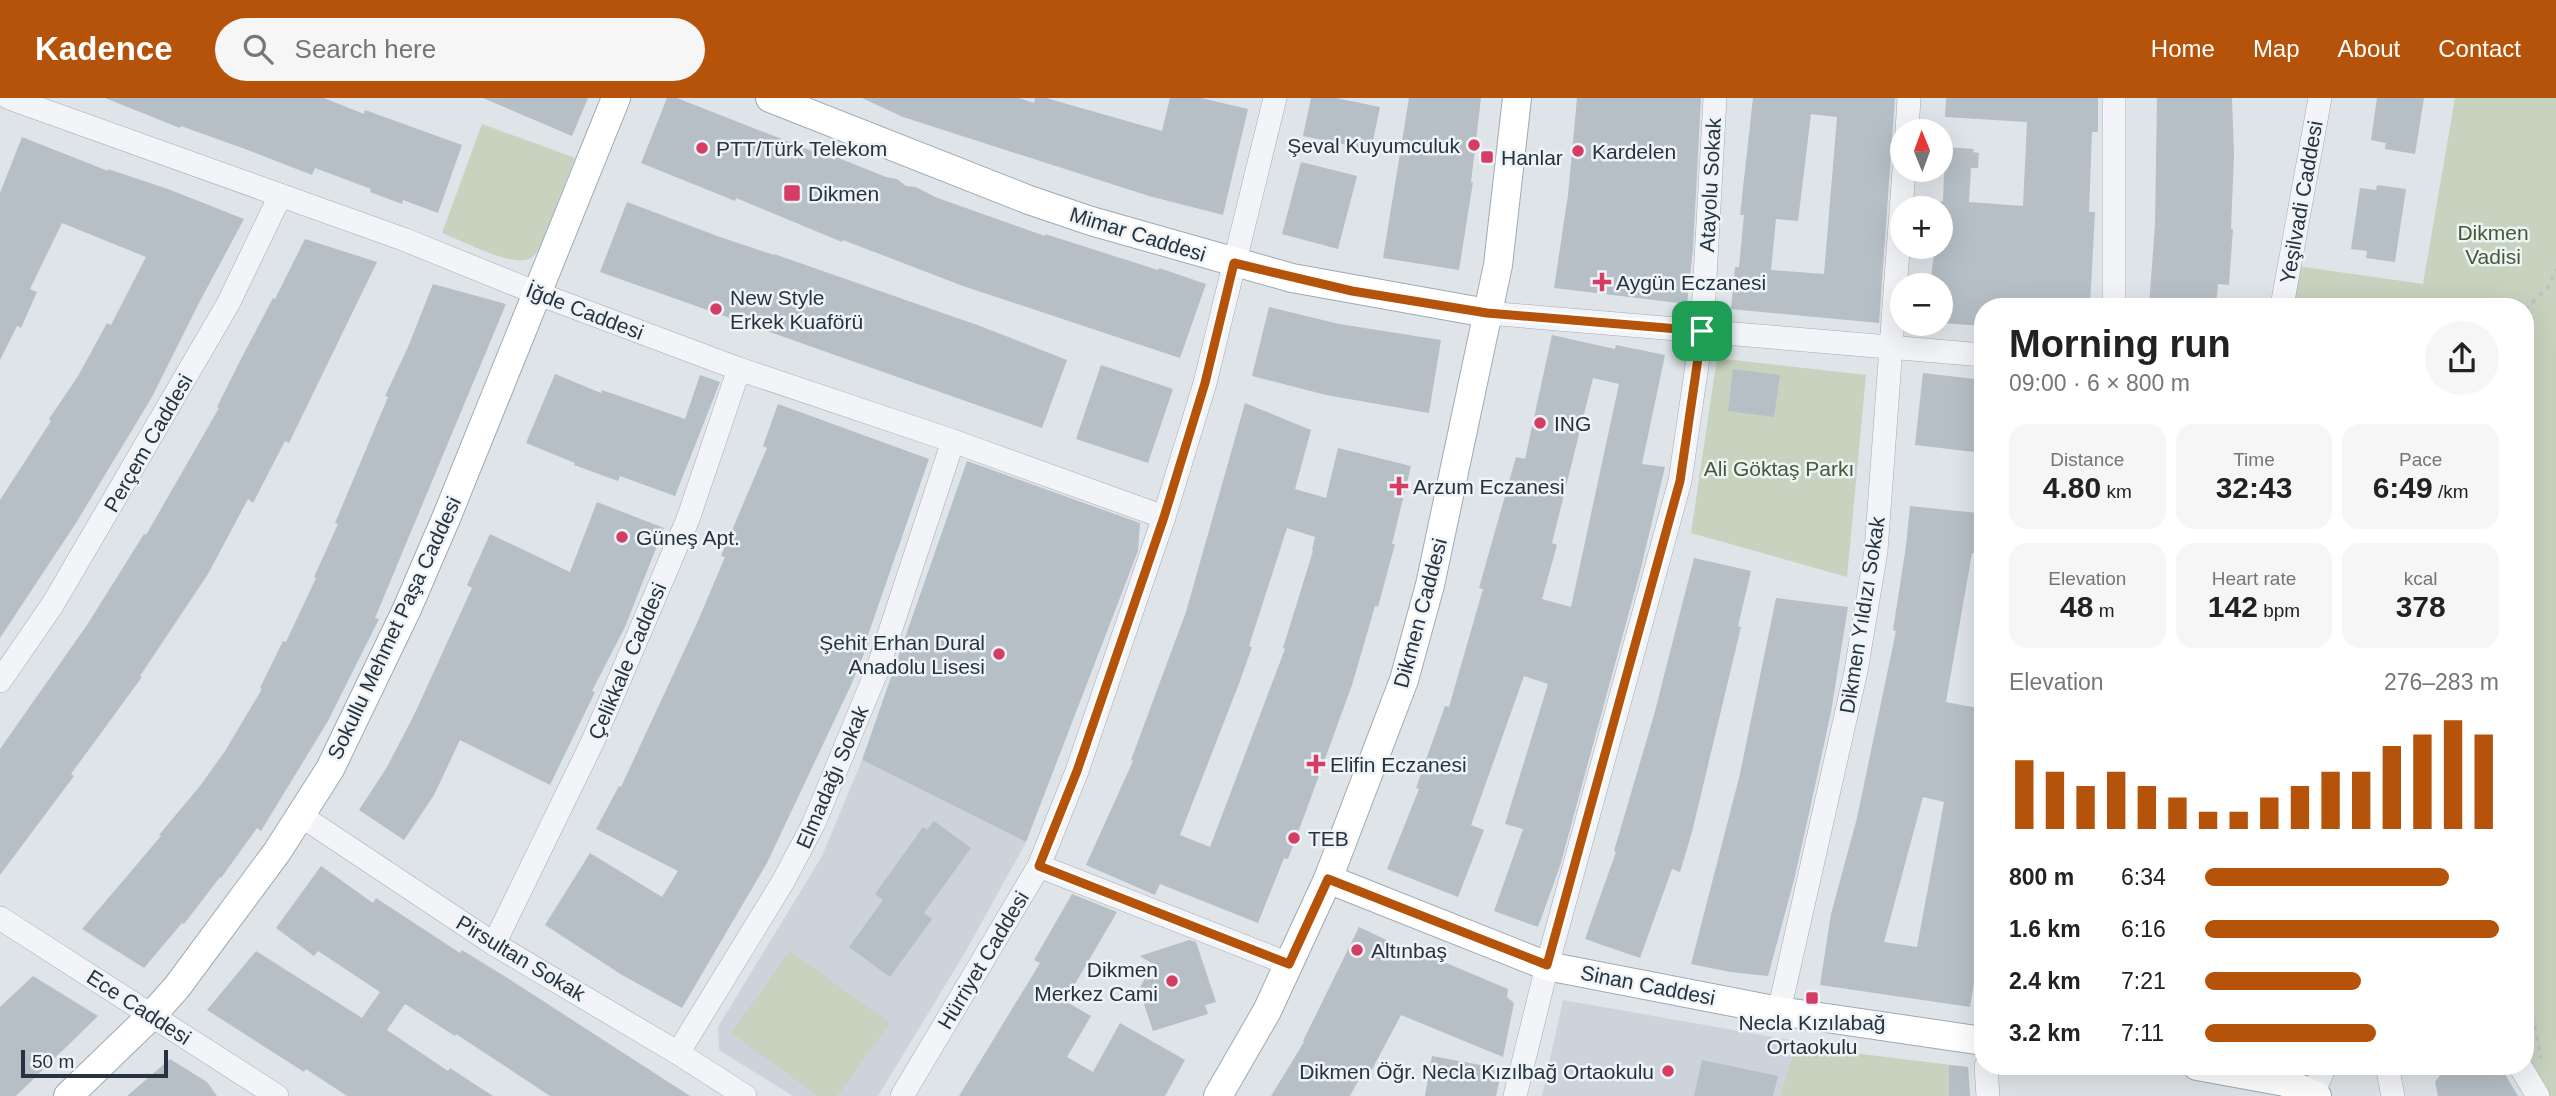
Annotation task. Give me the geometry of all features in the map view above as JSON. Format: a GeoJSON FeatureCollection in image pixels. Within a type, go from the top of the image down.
{"type":"FeatureCollection","features":[{"type":"Feature","properties":{"kind":"main road","name":"Sokullu Mehmet Paşa Caddesi"},"geometry":{"type":"LineString","coordinates":[[68,1096],[152,1015],[177,987],[300,815],[342,746],[407,610],[539,294],[616,98]]}},
{"type":"Feature","properties":{"kind":"main road","name":"Mimar Caddesi"},"geometry":{"type":"LineString","coordinates":[[770,98],[1029,200],[1234,263],[1352,291],[1487,313]]}},
{"type":"Feature","properties":{"kind":"main road","name":"Dikmen Caddesi"},"geometry":{"type":"LineString","coordinates":[[1222,1093],[1266,1011],[1328,879],[1404,680],[1430,585],[1498,265],[1517,98]]}},
{"type":"Feature","properties":{"kind":"main road","name":"Sinan Caddesi"},"geometry":{"type":"LineString","coordinates":[[1328,879],[1547,965],[1779,1011],[1974,1040]]}},
{"type":"Feature","properties":{"kind":"main road"},"geometry":{"type":"LineString","coordinates":[[2246,1075],[2285,1082],[2315,1095]]}},
{"type":"Feature","properties":{"kind":"street","name":"İğde Caddesi"},"geometry":{"type":"LineString","coordinates":[[9,98],[403,239],[539,294],[739,369],[953,441],[1164,517]]}},
{"type":"Feature","properties":{"kind":"street","name":"Hürriyet Caddesi"},"geometry":{"type":"LineString","coordinates":[[902,1096],[1039,866],[1077,771],[1164,517],[1205,383],[1275,98]]}},
{"type":"Feature","properties":{"kind":"street","name":"Atayolu Sokak"},"geometry":{"type":"LineString","coordinates":[[1515,1096],[1547,965],[1680,481],[1702,331],[1715,98]]}},
{"type":"Feature","properties":{"kind":"street"},"geometry":{"type":"LineString","coordinates":[[1908,119],[1909,98]]}},
{"type":"Feature","properties":{"kind":"street"},"geometry":{"type":"LineString","coordinates":[[2114,98],[2114,298]]}},
{"type":"Feature","properties":{"kind":"street","name":"Yeşilvadi Caddesi"},"geometry":{"type":"LineString","coordinates":[[2283,298],[2320,98]]}},
{"type":"Feature","properties":{"kind":"street","name":"Dikmen Yıldızı Sokak"},"geometry":{"type":"LineString","coordinates":[[1779,1011],[1853,685],[1876,551],[1903,182]]}},
{"type":"Feature","properties":{"kind":"street","name":"Perçem Caddesi"},"geometry":{"type":"LineString","coordinates":[[0,681],[53,604],[228,304],[280,195]]}},
{"type":"Feature","properties":{"kind":"street","name":"Mimar Caddesi"},"geometry":{"type":"LineString","coordinates":[[1487,313],[1974,354]]}},
{"type":"Feature","properties":{"kind":"street","name":"Çelikkale Caddesi"},"geometry":{"type":"LineString","coordinates":[[494,944],[593,741],[688,520],[739,369]]}},
{"type":"Feature","properties":{"kind":"street","name":"Elmadağı Sokak"},"geometry":{"type":"LineString","coordinates":[[678,1053],[784,880],[814,823],[878,668],[953,441]]}},
{"type":"Feature","properties":{"kind":"street","name":"Pirsultan Sokak"},"geometry":{"type":"LineString","coordinates":[[300,815],[494,944],[745,1096]]}},
{"type":"Feature","properties":{"kind":"street"},"geometry":{"type":"LineString","coordinates":[[1039,866],[1289,964]]}},
{"type":"Feature","properties":{"kind":"street","name":"Ece Caddesi"},"geometry":{"type":"LineString","coordinates":[[0,918],[277,1096]]}},
{"type":"Feature","properties":{"kind":"street"},"geometry":{"type":"LineString","coordinates":[[1987,1075],[1988,1096]]}},
{"type":"Feature","properties":{"kind":"street"},"geometry":{"type":"LineString","coordinates":[[2315,1095],[2322,1075]]}},
{"type":"Feature","properties":{"kind":"street"},"geometry":{"type":"LineString","coordinates":[[2389,1075],[2393,1096]]}},
{"type":"Feature","properties":{"kind":"street"},"geometry":{"type":"LineString","coordinates":[[2525,1075],[2538,1096]]}},
{"type":"Feature","properties":{"kind":"path"},"geometry":{"type":"LineString","coordinates":[[2534,301],[2549,286],[2556,269]]}},
{"type":"Feature","properties":{"kind":"path"},"geometry":{"type":"LineString","coordinates":[[2534,1024],[2543,1070]]}},
{"type":"Feature","properties":{"kind":"shaded area"},"geometry":{"type":"Polygon","coordinates":[[[862,760],[1026,842],[966,951],[878,1096],[793,1096],[719,1050],[718,1027],[822,856],[862,760]]]}},
{"type":"Feature","properties":{"kind":"shaded area","name":"Dikmen Öğr. Necla Kızılbağ Ortaokulu"},"geometry":{"type":"Polygon","coordinates":[[[1563,1000],[1796,1041],[1780,1096],[1542,1096],[1563,1000]]]}},
{"type":"Feature","properties":{"kind":"green space","name":"Dikmen Vadisi"},"geometry":{"type":"Polygon","coordinates":[[[2455,98],[2556,98],[2556,1096],[2538,1096],[2529,1075],[2534,1075],[2534,298],[2284,298],[2290,265],[2423,284],[2455,98]]]}},
{"type":"Feature","properties":{"kind":"green space"},"geometry":{"type":"Polygon","coordinates":[[[482,124],[575,158],[540,247],[529,259],[499,256],[442,233],[482,124]]]}},
{"type":"Feature","properties":{"kind":"green space","name":"Ali Göktaş Parkı"},"geometry":{"type":"Polygon","coordinates":[[[1717,358],[1866,375],[1847,577],[1691,533],[1717,358]]]}},
{"type":"Feature","properties":{"kind":"green space"},"geometry":{"type":"Polygon","coordinates":[[[790,951],[890,1023],[837,1096],[818,1096],[731,1033],[790,951]]]}},
{"type":"Feature","properties":{"kind":"green space"},"geometry":{"type":"Polygon","coordinates":[[[1795,1046],[1968,1067],[1970,1096],[1780,1096],[1795,1046]]]}},
{"type":"Feature","properties":{"kind":"building"},"geometry":{"type":"Polygon","coordinates":[[[105,98],[324,98],[364,114],[365,110],[462,145],[438,213],[403,200],[402,204],[315,168],[312,175],[105,98]]]}},
{"type":"Feature","properties":{"kind":"building"},"geometry":{"type":"Polygon","coordinates":[[[483,98],[588,98],[572,136],[483,98]]]}},
{"type":"Feature","properties":{"kind":"building"},"geometry":{"type":"Polygon","coordinates":[[[667,98],[677,98],[835,160],[836,157],[897,179],[906,186],[916,187],[935,197],[1045,236],[1206,284],[1180,358],[963,286],[641,163],[667,98]]]}},
{"type":"Feature","properties":{"kind":"building"},"geometry":{"type":"Polygon","coordinates":[[[862,98],[1019,98],[1034,103],[1035,98],[1046,98],[1162,131],[1170,98],[1201,98],[1248,109],[1223,215],[1149,196],[903,117],[862,98]]]}},
{"type":"Feature","properties":{"kind":"building"},"geometry":{"type":"Polygon","coordinates":[[[1311,98],[1336,98],[1380,107],[1371,150],[1303,136],[1311,98]]]}},
{"type":"Feature","properties":{"kind":"building"},"geometry":{"type":"Polygon","coordinates":[[[1409,98],[1481,98],[1473,182],[1459,270],[1383,258],[1409,98]]]}},
{"type":"Feature","properties":{"kind":"building"},"geometry":{"type":"Polygon","coordinates":[[[1577,98],[1701,98],[1693,249],[1687,304],[1554,288],[1568,195],[1577,98]]]}},
{"type":"Feature","properties":{"kind":"building"},"geometry":{"type":"Polygon","coordinates":[[[1753,98],[1895,98],[1894,119],[1890,119],[1890,168],[1879,323],[1731,309],[1735,267],[1739,267],[1744,215],[1740,215],[1753,98]],[[1811,114],[1798,221],[1776,219],[1771,270],[1824,274],[1837,117],[1811,114]]]}},
{"type":"Feature","properties":{"kind":"building"},"geometry":{"type":"Polygon","coordinates":[[[1946,98],[2098,98],[2098,132],[2092,132],[2089,212],[2095,212],[2090,298],[1974,298],[1974,325],[1953,324],[1953,273],[1932,273],[1933,259],[1953,259],[1953,196],[1943,196],[1944,182],[1953,182],[1953,148],[1974,149],[1973,152],[1979,153],[1978,168],[1971,168],[1969,202],[2023,206],[2027,122],[1945,117],[1946,98]]]}},
{"type":"Feature","properties":{"kind":"building"},"geometry":{"type":"Polygon","coordinates":[[[2157,98],[2232,98],[2233,229],[2229,285],[2218,284],[2217,298],[2150,298],[2155,225],[2157,98]]]}},
{"type":"Feature","properties":{"kind":"building"},"geometry":{"type":"Polygon","coordinates":[[[2377,98],[2424,98],[2415,154],[2385,149],[2386,143],[2371,140],[2377,98]]]}},
{"type":"Feature","properties":{"kind":"building"},"geometry":{"type":"Polygon","coordinates":[[[22,137],[244,219],[152,397],[76,523],[0,638],[0,500],[51,421],[49,419],[78,376],[107,323],[111,325],[146,257],[62,223],[30,289],[37,292],[21,328],[17,326],[0,360],[0,193],[22,137]]]}},
{"type":"Feature","properties":{"kind":"building"},"geometry":{"type":"Polygon","coordinates":[[[1301,162],[1357,176],[1338,249],[1282,234],[1301,162]]]}},
{"type":"Feature","properties":{"kind":"building"},"geometry":{"type":"Polygon","coordinates":[[[2377,185],[2406,189],[2395,262],[2366,258],[2367,251],[2351,249],[2360,188],[2376,190],[2377,185]]]}},
{"type":"Feature","properties":{"kind":"building"},"geometry":{"type":"Polygon","coordinates":[[[627,202],[720,237],[980,326],[1067,360],[1042,428],[600,272],[627,202]]]}},
{"type":"Feature","properties":{"kind":"building"},"geometry":{"type":"Polygon","coordinates":[[[305,239],[377,262],[289,443],[285,441],[253,503],[248,499],[208,574],[140,676],[142,677],[71,774],[74,776],[0,875],[0,749],[87,625],[144,534],[146,535],[219,408],[217,407],[241,359],[305,239]]]}},
{"type":"Feature","properties":{"kind":"building"},"geometry":{"type":"Polygon","coordinates":[[[433,284],[506,304],[375,618],[379,619],[328,721],[261,831],[257,828],[184,924],[182,923],[144,968],[82,929],[200,786],[225,751],[262,689],[260,688],[283,641],[286,642],[316,578],[314,577],[338,524],[335,523],[388,397],[385,396],[433,284]]]}},
{"type":"Feature","properties":{"kind":"building"},"geometry":{"type":"Polygon","coordinates":[[[1269,307],[1339,324],[1441,340],[1429,413],[1326,395],[1252,376],[1269,307]]]}},
{"type":"Feature","properties":{"kind":"building"},"geometry":{"type":"Polygon","coordinates":[[[1552,335],[1615,349],[1616,345],[1665,355],[1642,464],[1665,467],[1640,572],[1560,866],[1538,927],[1494,911],[1523,829],[1505,824],[1548,684],[1524,676],[1471,825],[1484,830],[1458,897],[1387,869],[1419,789],[1416,788],[1445,706],[1449,707],[1483,589],[1479,588],[1516,457],[1525,459],[1552,335]],[[1593,378],[1552,543],[1557,545],[1542,599],[1571,607],[1619,384],[1593,378]]]}},
{"type":"Feature","properties":{"kind":"building"},"geometry":{"type":"Polygon","coordinates":[[[1101,365],[1173,389],[1148,463],[1076,439],[1101,365]]]}},
{"type":"Feature","properties":{"kind":"building"},"geometry":{"type":"Polygon","coordinates":[[[1733,369],[1780,375],[1774,417],[1728,411],[1733,369]]]}},
{"type":"Feature","properties":{"kind":"building"},"geometry":{"type":"Polygon","coordinates":[[[1923,373],[1974,379],[1974,452],[1915,445],[1923,373]]]}},
{"type":"Feature","properties":{"kind":"building"},"geometry":{"type":"Polygon","coordinates":[[[555,374],[601,393],[602,390],[685,419],[700,375],[720,382],[675,496],[620,476],[618,481],[526,443],[555,374]]]}},
{"type":"Feature","properties":{"kind":"building"},"geometry":{"type":"Polygon","coordinates":[[[1245,403],[1311,430],[1295,489],[1326,498],[1338,448],[1411,466],[1392,544],[1395,544],[1378,607],[1375,606],[1352,685],[1288,859],[1284,858],[1258,923],[1160,884],[1155,895],[1086,865],[1133,761],[1131,760],[1186,612],[1245,403]],[[1287,528],[1249,646],[1252,647],[1180,835],[1210,847],[1285,649],[1283,648],[1315,537],[1287,528]]]}},
{"type":"Feature","properties":{"kind":"building"},"geometry":{"type":"Polygon","coordinates":[[[778,404],[929,459],[867,638],[870,639],[851,685],[767,863],[682,1008],[622,975],[545,925],[590,853],[662,897],[678,871],[596,829],[619,786],[621,787],[697,623],[725,557],[721,556],[767,448],[763,446],[778,404]]]}},
{"type":"Feature","properties":{"kind":"building","name":"Şehit Erhan Dural Anadolu Lisesi"},"geometry":{"type":"Polygon","coordinates":[[[967,461],[1140,523],[1138,551],[1026,842],[862,760],[967,461]]]}},
{"type":"Feature","properties":{"kind":"building"},"geometry":{"type":"Polygon","coordinates":[[[597,502],[664,528],[625,627],[592,691],[595,692],[550,785],[460,740],[434,795],[404,840],[359,810],[387,767],[414,715],[472,588],[467,585],[490,534],[570,572],[597,502]]]}},
{"type":"Feature","properties":{"kind":"building"},"geometry":{"type":"Polygon","coordinates":[[[1910,506],[1974,513],[1974,553],[1946,702],[1974,707],[1974,983],[1970,1007],[1820,985],[1831,914],[1857,818],[1896,631],[1893,630],[1910,506]],[[1923,797],[1884,942],[1917,947],[1944,802],[1923,797]]]}},
{"type":"Feature","properties":{"kind":"building"},"geometry":{"type":"Polygon","coordinates":[[[1694,558],[1751,571],[1738,626],[1741,627],[1692,832],[1680,872],[1672,869],[1640,958],[1585,939],[1616,852],[1614,851],[1654,715],[1694,558]]]}},
{"type":"Feature","properties":{"kind":"building"},"geometry":{"type":"Polygon","coordinates":[[[1776,598],[1848,607],[1831,712],[1810,809],[1768,976],[1691,964],[1740,774],[1776,598]]]}},
{"type":"Feature","properties":{"kind":"building"},"geometry":{"type":"Polygon","coordinates":[[[934,821],[971,848],[924,913],[932,919],[890,977],[849,947],[883,900],[875,894],[923,827],[927,830],[934,821]]]}},
{"type":"Feature","properties":{"kind":"building"},"geometry":{"type":"Polygon","coordinates":[[[321,866],[373,903],[376,898],[460,953],[462,950],[690,1096],[550,1096],[405,1004],[387,1030],[448,1071],[450,1068],[493,1096],[347,1096],[306,1069],[304,1072],[207,1010],[256,951],[362,1018],[380,992],[318,951],[314,956],[276,928],[321,866]]]}},
{"type":"Feature","properties":{"kind":"building"},"geometry":{"type":"Polygon","coordinates":[[[1072,894],[1117,912],[1065,1001],[1091,1016],[1067,1057],[1093,1072],[1120,1023],[1185,1060],[1165,1096],[959,1096],[1040,963],[1034,960],[1072,894]]]}},
{"type":"Feature","properties":{"kind":"building"},"geometry":{"type":"Polygon","coordinates":[[[1359,927],[1418,955],[1420,952],[1508,989],[1507,997],[1514,1003],[1503,1057],[1401,1015],[1369,1075],[1363,1072],[1350,1096],[1271,1096],[1304,1042],[1359,927]]]}},
{"type":"Feature","properties":{"kind":"building","name":"Dikmen Merkez Cami"},"geometry":{"type":"Polygon","coordinates":[[[1189,940],[1196,942],[1216,1002],[1205,1005],[1208,1014],[1153,1031],[1139,989],[1153,964],[1140,956],[1189,940]]]}},
{"type":"Feature","properties":{"kind":"building"},"geometry":{"type":"Polygon","coordinates":[[[33,976],[98,1016],[16,1096],[0,1096],[0,1007],[33,976]]]}},
{"type":"Feature","properties":{"kind":"building"},"geometry":{"type":"Polygon","coordinates":[[[1432,1056],[1502,1069],[1496,1096],[1425,1096],[1432,1056]]]}},
{"type":"Feature","properties":{"kind":"building"},"geometry":{"type":"Polygon","coordinates":[[[170,1059],[207,1082],[217,1096],[127,1096],[170,1059]]]}},
{"type":"Feature","properties":{"kind":"building"},"geometry":{"type":"Polygon","coordinates":[[[1702,1060],[1778,1076],[1773,1096],[1694,1096],[1702,1060]]]}},
{"type":"Feature","properties":{"kind":"building"},"geometry":{"type":"Polygon","coordinates":[[[1949,1065],[1968,1067],[1970,1096],[1949,1096],[1949,1065]]]}},
{"type":"Feature","properties":{"kind":"building"},"geometry":{"type":"Polygon","coordinates":[[[2440,1075],[2505,1075],[2518,1096],[2438,1096],[2435,1082],[2440,1075]]]}},
{"type":"Feature","properties":{"kind":"place","name":"Şeval Kuyumculuk"},"geometry":{"type":"Point","coordinates":[1474,145]}},
{"type":"Feature","properties":{"kind":"place","name":"PTT/Türk Telekom"},"geometry":{"type":"Point","coordinates":[702,148]}},
{"type":"Feature","properties":{"kind":"place","name":"Kardelen"},"geometry":{"type":"Point","coordinates":[1578,151]}},
{"type":"Feature","properties":{"kind":"place","name":"Hanlar"},"geometry":{"type":"Point","coordinates":[1487,157]}},
{"type":"Feature","properties":{"kind":"place","name":"Dikmen"},"geometry":{"type":"Point","coordinates":[792,193]}},
{"type":"Feature","properties":{"kind":"place","name":"Aygün Eczanesi"},"geometry":{"type":"Point","coordinates":[1602,282]}},
{"type":"Feature","properties":{"kind":"place","name":"New Style Erkek Kuaförü"},"geometry":{"type":"Point","coordinates":[716,309]}},
{"type":"Feature","properties":{"kind":"place","name":"ING"},"geometry":{"type":"Point","coordinates":[1540,423]}},
{"type":"Feature","properties":{"kind":"place","name":"Arzum Eczanesi"},"geometry":{"type":"Point","coordinates":[1399,486]}},
{"type":"Feature","properties":{"kind":"place","name":"Güneş Apt."},"geometry":{"type":"Point","coordinates":[622,537]}},
{"type":"Feature","properties":{"kind":"place","name":"Şehit Erhan Dural Anadolu Lisesi"},"geometry":{"type":"Point","coordinates":[999,654]}},
{"type":"Feature","properties":{"kind":"place","name":"Elifin Eczanesi"},"geometry":{"type":"Point","coordinates":[1316,764]}},
{"type":"Feature","properties":{"kind":"place","name":"TEB"},"geometry":{"type":"Point","coordinates":[1294,838]}},
{"type":"Feature","properties":{"kind":"place","name":"Altınbaş"},"geometry":{"type":"Point","coordinates":[1357,950]}},
{"type":"Feature","properties":{"kind":"place","name":"Dikmen Merkez Cami"},"geometry":{"type":"Point","coordinates":[1172,981]}},
{"type":"Feature","properties":{"kind":"place","name":"Necla Kızılabağ Ortaokulu"},"geometry":{"type":"Point","coordinates":[1812,998]}},
{"type":"Feature","properties":{"kind":"place","name":"Dikmen Öğr. Necla Kızılbağ Ortaokulu"},"geometry":{"type":"Point","coordinates":[1668,1071]}},
{"type":"Feature","properties":{"kind":"route"},"geometry":{"type":"LineString","coordinates":[[1234,263],[1352,291],[1487,313],[1702,331],[1680,481],[1547,965],[1328,879],[1289,964],[1039,866],[1077,771],[1164,517],[1205,383],[1234,263]]}}]}
